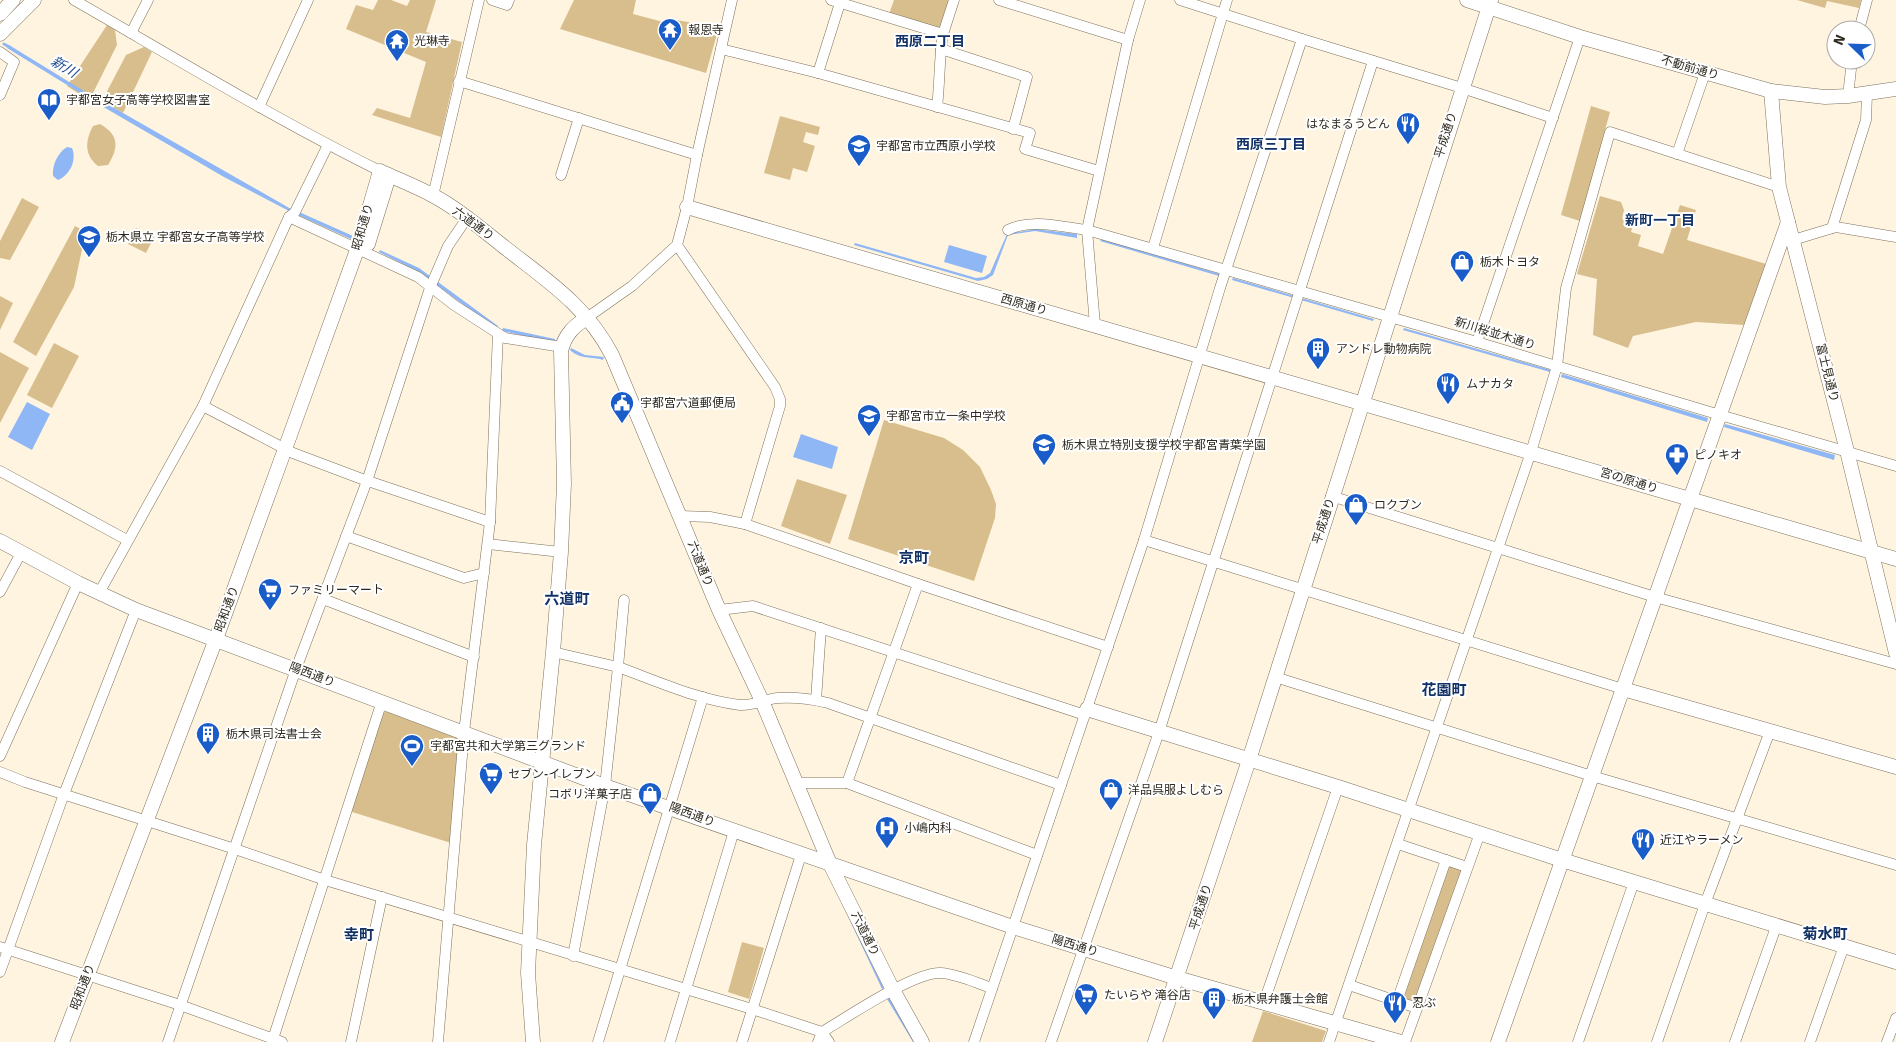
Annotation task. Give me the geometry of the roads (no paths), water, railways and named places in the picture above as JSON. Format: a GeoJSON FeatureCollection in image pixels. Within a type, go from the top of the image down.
{"type":"FeatureCollection","features":[{"type":"Feature","properties":{"kind":"street"},"geometry":{"type":"LineString","coordinates":[[0,14],[12,0]]}},
{"type":"Feature","properties":{"kind":"street"},"geometry":{"type":"LineString","coordinates":[[0,34],[34,0]]}},
{"type":"Feature","properties":{"kind":"street"},"geometry":{"type":"LineString","coordinates":[[74,0],[259,107],[384,174]]}},
{"type":"Feature","properties":{"kind":"street"},"geometry":{"type":"LineString","coordinates":[[131,33],[148,0]]}},
{"type":"Feature","properties":{"kind":"street"},"geometry":{"type":"LineString","coordinates":[[259,107],[308,0]]}},
{"type":"Feature","properties":{"kind":"street"},"geometry":{"type":"LineString","coordinates":[[433,196],[478,0]]}},
{"type":"Feature","properties":{"kind":"street"},"geometry":{"type":"LineString","coordinates":[[492,0],[507,5],[509,0]]}},
{"type":"Feature","properties":{"kind":"street"},"geometry":{"type":"LineString","coordinates":[[533,1042],[529,1002],[529,942],[534,845],[541,761],[554,652],[561,552],[564,484],[560,361],[562,347],[565,337],[571,329],[632,286],[677,244],[687,207],[732,0]]}},
{"type":"Feature","properties":{"kind":"street"},"geometry":{"type":"LineString","coordinates":[[937,107],[940,49],[954,0]]}},
{"type":"Feature","properties":{"kind":"street"},"geometry":{"type":"LineString","coordinates":[[999,0],[1128,40]]}},
{"type":"Feature","properties":{"kind":"street"},"geometry":{"type":"LineString","coordinates":[[1096,325],[1087,230],[1128,40],[1140,0]]}},
{"type":"Feature","properties":{"kind":"street"},"geometry":{"type":"LineString","coordinates":[[1180,0],[1553,118]]}},
{"type":"Feature","properties":{"kind":"street"},"geometry":{"type":"LineString","coordinates":[[1153,248],[1227,0]]}},
{"type":"Feature","properties":{"kind":"street","name":"不動前通り"},"geometry":{"type":"LineString","coordinates":[[1467,0],[1490,3],[1580,37],[1771,91],[1825,97],[1867,94],[1896,89]]}},
{"type":"Feature","properties":{"kind":"street"},"geometry":{"type":"LineString","coordinates":[[1861,20],[1866,0]]}},
{"type":"Feature","properties":{"kind":"street"},"geometry":{"type":"LineString","coordinates":[[818,72],[836,1],[943,34]]}},
{"type":"Feature","properties":{"kind":"street","name":"平成通り"},"geometry":{"type":"LineString","coordinates":[[1155,1042],[1178,978],[1249,760],[1361,402],[1490,3]]}},
{"type":"Feature","properties":{"kind":"street"},"geometry":{"type":"LineString","coordinates":[[1477,342],[1580,37]]}},
{"type":"Feature","properties":{"kind":"street"},"geometry":{"type":"LineString","coordinates":[[974,1042],[1144,540],[1226,270],[1302,39]]}},
{"type":"Feature","properties":{"kind":"street"},"geometry":{"type":"LineString","coordinates":[[721,49],[818,72],[1030,133],[1025,149],[1099,171]]}},
{"type":"Feature","properties":{"kind":"street"},"geometry":{"type":"LineString","coordinates":[[940,49],[1027,77],[1013,129]]}},
{"type":"Feature","properties":{"kind":"street"},"geometry":{"type":"LineString","coordinates":[[0,52],[14,62],[0,95]]}},
{"type":"Feature","properties":{"kind":"street"},"geometry":{"type":"LineString","coordinates":[[1051,1042],[1160,732],[1373,61]]}},
{"type":"Feature","properties":{"kind":"street"},"geometry":{"type":"LineString","coordinates":[[1848,96],[1851,70]]}},
{"type":"Feature","properties":{"kind":"street"},"geometry":{"type":"LineString","coordinates":[[1678,154],[1705,73]]}},
{"type":"Feature","properties":{"kind":"street"},"geometry":{"type":"LineString","coordinates":[[459,81],[697,155]]}},
{"type":"Feature","properties":{"kind":"street","name":"富士見通り"},"geometry":{"type":"LineString","coordinates":[[1771,91],[1779,187],[1847,451],[1896,653]]}},
{"type":"Feature","properties":{"kind":"street"},"geometry":{"type":"LineString","coordinates":[[1832,228],[1866,120],[1867,94]]}},
{"type":"Feature","properties":{"kind":"street"},"geometry":{"type":"LineString","coordinates":[[561,174],[579,118]]}},
{"type":"Feature","properties":{"kind":"street"},"geometry":{"type":"LineString","coordinates":[[1329,1042],[1531,452],[1557,366],[1566,288],[1610,132],[1779,187]]}},
{"type":"Feature","properties":{"kind":"street"},"geometry":{"type":"LineString","coordinates":[[99,593],[203,406],[288,217],[295,212],[328,145]]}},
{"type":"Feature","properties":{"kind":"street","name":"六道通り"},"geometry":{"type":"LineString","coordinates":[[384,174],[433,196],[466,218],[566,295],[588,317],[600,334],[612,355],[719,610],[762,701],[830,864],[893,990],[922,1042]]}},
{"type":"Feature","properties":{"kind":"street","name":"昭和通り"},"geometry":{"type":"LineString","coordinates":[[72,1042],[92,977],[219,640],[361,252],[384,174]]}},
{"type":"Feature","properties":{"kind":"street","name":"西原通り"},"geometry":{"type":"LineString","coordinates":[[687,207],[1361,402]]}},
{"type":"Feature","properties":{"kind":"street"},"geometry":{"type":"LineString","coordinates":[[288,217],[418,277],[430,288],[505,338],[562,347]]}},
{"type":"Feature","properties":{"kind":"street"},"geometry":{"type":"LineString","coordinates":[[168,1042],[296,669],[366,480],[430,288],[448,246],[466,218]]}},
{"type":"Feature","properties":{"kind":"street"},"geometry":{"type":"LineString","coordinates":[[1498,1042],[1788,222]]}},
{"type":"Feature","properties":{"kind":"street","name":"新川桜並木通り"},"geometry":{"type":"LineString","coordinates":[[1008,230],[1016,226],[1044,224],[1087,230],[1389,316],[1896,466]]}},
{"type":"Feature","properties":{"kind":"street"},"geometry":{"type":"LineString","coordinates":[[1793,240],[1836,227],[1896,237]]}},
{"type":"Feature","properties":{"kind":"street"},"geometry":{"type":"LineString","coordinates":[[677,244],[771,382],[780,399],[780,406],[745,524]]}},
{"type":"Feature","properties":{"kind":"street"},"geometry":{"type":"LineString","coordinates":[[438,1042],[464,732],[490,522],[498,334]]}},
{"type":"Feature","properties":{"kind":"street","name":"宮の原通り"},"geometry":{"type":"LineString","coordinates":[[1361,402],[1896,559]]}},
{"type":"Feature","properties":{"kind":"street"},"geometry":{"type":"LineString","coordinates":[[203,406],[289,451],[366,480],[490,522]]}},
{"type":"Feature","properties":{"kind":"street"},"geometry":{"type":"LineString","coordinates":[[0,471],[128,540]]}},
{"type":"Feature","properties":{"kind":"street"},"geometry":{"type":"LineString","coordinates":[[1332,496],[1655,597],[1896,664]]}},
{"type":"Feature","properties":{"kind":"street"},"geometry":{"type":"LineString","coordinates":[[681,516],[710,517],[745,524],[1108,647]]}},
{"type":"Feature","properties":{"kind":"street"},"geometry":{"type":"LineString","coordinates":[[346,536],[464,578],[484,573]]}},
{"type":"Feature","properties":{"kind":"street"},"geometry":{"type":"LineString","coordinates":[[1144,540],[1623,689],[1896,767]]}},
{"type":"Feature","properties":{"kind":"street","name":"陽西通り"},"geometry":{"type":"LineString","coordinates":[[0,541],[78,583],[136,610],[605,786],[1013,927],[1178,978],[1401,1042]]}},
{"type":"Feature","properties":{"kind":"street"},"geometry":{"type":"LineString","coordinates":[[488,544],[561,552]]}},
{"type":"Feature","properties":{"kind":"street"},"geometry":{"type":"LineString","coordinates":[[0,592],[21,553]]}},
{"type":"Feature","properties":{"kind":"street"},"geometry":{"type":"LineString","coordinates":[[0,756],[78,583]]}},
{"type":"Feature","properties":{"kind":"street"},"geometry":{"type":"LineString","coordinates":[[847,783],[918,584]]}},
{"type":"Feature","properties":{"kind":"street"},"geometry":{"type":"LineString","coordinates":[[322,599],[474,656]]}},
{"type":"Feature","properties":{"kind":"street"},"geometry":{"type":"LineString","coordinates":[[573,956],[605,786],[624,600]]}},
{"type":"Feature","properties":{"kind":"street"},"geometry":{"type":"LineString","coordinates":[[719,610],[753,606],[1086,712],[1160,732],[1338,787],[1480,834],[1776,927],[1896,962]]}},
{"type":"Feature","properties":{"kind":"street"},"geometry":{"type":"LineString","coordinates":[[0,972],[4,949],[136,610]]}},
{"type":"Feature","properties":{"kind":"street"},"geometry":{"type":"LineString","coordinates":[[816,700],[821,628]]}},
{"type":"Feature","properties":{"kind":"street"},"geometry":{"type":"LineString","coordinates":[[554,652],[618,667],[703,697],[739,704],[748,705],[777,698],[816,700],[870,716],[1061,785]]}},
{"type":"Feature","properties":{"kind":"street"},"geometry":{"type":"LineString","coordinates":[[1275,677],[1436,729],[1896,865]]}},
{"type":"Feature","properties":{"kind":"street"},"geometry":{"type":"LineString","coordinates":[[598,1042],[703,697]]}},
{"type":"Feature","properties":{"kind":"street"},"geometry":{"type":"LineString","coordinates":[[4,949],[180,1005],[277,1041],[325,880],[382,701]]}},
{"type":"Feature","properties":{"kind":"street"},"geometry":{"type":"LineString","coordinates":[[1656,1042],[1770,731]]}},
{"type":"Feature","properties":{"kind":"street"},"geometry":{"type":"LineString","coordinates":[[0,772],[325,880],[752,1009],[829,1042]]}},
{"type":"Feature","properties":{"kind":"street"},"geometry":{"type":"LineString","coordinates":[[797,783],[847,783],[1037,856]]}},
{"type":"Feature","properties":{"kind":"street"},"geometry":{"type":"LineString","coordinates":[[1264,1002],[1338,787]]}},
{"type":"Feature","properties":{"kind":"street"},"geometry":{"type":"LineString","coordinates":[[670,1042],[734,830]]}},
{"type":"Feature","properties":{"kind":"street"},"geometry":{"type":"LineString","coordinates":[[1405,1042],[1480,834]]}},
{"type":"Feature","properties":{"kind":"street"},"geometry":{"type":"LineString","coordinates":[[1398,844],[1468,867]]}},
{"type":"Feature","properties":{"kind":"street"},"geometry":{"type":"LineString","coordinates":[[742,1042],[801,855]]}},
{"type":"Feature","properties":{"kind":"street"},"geometry":{"type":"LineString","coordinates":[[1397,1001],[1446,860]]}},
{"type":"Feature","properties":{"kind":"street"},"geometry":{"type":"LineString","coordinates":[[1578,1042],[1634,882]]}},
{"type":"Feature","properties":{"kind":"street"},"geometry":{"type":"LineString","coordinates":[[351,1042],[382,897]]}},
{"type":"Feature","properties":{"kind":"street"},"geometry":{"type":"LineString","coordinates":[[1735,1042],[1776,927]]}},
{"type":"Feature","properties":{"kind":"street"},"geometry":{"type":"LineString","coordinates":[[1810,1042],[1844,946]]}},
{"type":"Feature","properties":{"kind":"street"},"geometry":{"type":"LineString","coordinates":[[820,1037],[893,990],[928,974],[940,973],[992,988]]}},
{"type":"Feature","properties":{"kind":"street","name":"昭和通り"},"geometry":{"type":"LineString","coordinates":[[62,1042],[92,977]]}},
{"type":"Feature","properties":{"kind":"street"},"geometry":{"type":"LineString","coordinates":[[1349,985],[1417,1008]]}},
{"type":"Feature","properties":{"kind":"street"},"geometry":{"type":"LineString","coordinates":[[1887,1042],[1896,1018]]}},
{"type":"Feature","properties":{"kind":"water"},"geometry":{"type":"Polygon","coordinates":[[[9,45],[92,96],[90,99],[7,48],[9,45]]]}},
{"type":"Feature","properties":{"kind":"water"},"geometry":{"type":"Polygon","coordinates":[[[102,101],[291,209],[289,211],[224,177],[100,105],[102,101]]]}},
{"type":"Feature","properties":{"kind":"water"},"geometry":{"type":"Polygon","coordinates":[[[67,147],[72,148],[73,162],[66,175],[58,180],[53,176],[54,164],[60,153],[67,147]]]}},
{"type":"Feature","properties":{"kind":"water"},"geometry":{"type":"Polygon","coordinates":[[[299,212],[353,236],[351,239],[298,215],[299,212]]]}},
{"type":"Feature","properties":{"kind":"water"},"geometry":{"type":"Polygon","coordinates":[[[1035,229],[1077,234],[1077,238],[1035,231],[1008,235],[993,275],[978,281],[854,245],[855,243],[976,278],[984,277],[990,273],[1007,234],[1035,229]]]}},
{"type":"Feature","properties":{"kind":"water"},"geometry":{"type":"Polygon","coordinates":[[[1102,239],[1220,274],[1219,276],[1100,241],[1102,239]]]}},
{"type":"Feature","properties":{"kind":"water"},"geometry":{"type":"Polygon","coordinates":[[[949,245],[987,256],[982,273],[944,262],[949,245]]]}},
{"type":"Feature","properties":{"kind":"water"},"geometry":{"type":"Polygon","coordinates":[[[380,250],[419,268],[498,326],[496,329],[419,272],[379,252],[380,250]]]}},
{"type":"Feature","properties":{"kind":"water"},"geometry":{"type":"Polygon","coordinates":[[[1233,278],[1374,319],[1373,321],[1232,280],[1233,278]]]}},
{"type":"Feature","properties":{"kind":"water"},"geometry":{"type":"Polygon","coordinates":[[[503,328],[555,339],[555,343],[502,331],[503,328]]]}},
{"type":"Feature","properties":{"kind":"water"},"geometry":{"type":"Polygon","coordinates":[[[1404,328],[1551,370],[1550,372],[1403,330],[1404,328]]]}},
{"type":"Feature","properties":{"kind":"water"},"geometry":{"type":"Polygon","coordinates":[[[571,348],[585,355],[604,357],[603,360],[582,357],[570,350],[571,348]]]}},
{"type":"Feature","properties":{"kind":"water"},"geometry":{"type":"Polygon","coordinates":[[[1562,374],[1708,418],[1707,422],[1561,377],[1562,374]]]}},
{"type":"Feature","properties":{"kind":"water"},"geometry":{"type":"Polygon","coordinates":[[[27,402],[50,414],[32,450],[8,437],[27,402]]]}},
{"type":"Feature","properties":{"kind":"water"},"geometry":{"type":"Polygon","coordinates":[[[1725,424],[1835,455],[1834,460],[1724,427],[1725,424]]]}},
{"type":"Feature","properties":{"kind":"water"},"geometry":{"type":"Polygon","coordinates":[[[801,434],[838,447],[832,469],[793,457],[801,434]]]}},
{"type":"Feature","properties":{"kind":"water"},"geometry":{"type":"Polygon","coordinates":[[[830,878],[884,988],[882,989],[830,878]]]}},
{"type":"Feature","properties":{"kind":"water"},"geometry":{"type":"Polygon","coordinates":[[[890,997],[916,1042],[913,1042],[887,999],[890,997]]]}},
{"type":"Feature","properties":{"kind":"waterway","name":"新川"},"geometry":{"type":"LineString","coordinates":[[4,44],[11,48]]}},
{"type":"Feature","properties":{"kind":"waterway","name":"新川"},"geometry":{"type":"LineString","coordinates":[[89,95],[105,105]]}},
{"type":"Feature","properties":{"kind":"place","name":"報恩寺"},"geometry":{"type":"Point","coordinates":[670,51]}},
{"type":"Feature","properties":{"kind":"place","name":"光琳寺"},"geometry":{"type":"Point","coordinates":[397,62]}},
{"type":"Feature","properties":{"kind":"place","name":"宇都宮女子高等学校図書室"},"geometry":{"type":"Point","coordinates":[49,121]}},
{"type":"Feature","properties":{"kind":"place","name":"はなまるうどん"},"geometry":{"type":"Point","coordinates":[1408,145]}},
{"type":"Feature","properties":{"kind":"place","name":"宇都宮市立西原小学校"},"geometry":{"type":"Point","coordinates":[859,167]}},
{"type":"Feature","properties":{"kind":"place","name":"栃木県立 宇都宮女子高等学校"},"geometry":{"type":"Point","coordinates":[89,258]}},
{"type":"Feature","properties":{"kind":"place","name":"栃木トヨタ"},"geometry":{"type":"Point","coordinates":[1462,283]}},
{"type":"Feature","properties":{"kind":"place","name":"アンドレ動物病院"},"geometry":{"type":"Point","coordinates":[1318,370]}},
{"type":"Feature","properties":{"kind":"place","name":"ムナカタ"},"geometry":{"type":"Point","coordinates":[1448,405]}},
{"type":"Feature","properties":{"kind":"place","name":"宇都宮六道郵便局"},"geometry":{"type":"Point","coordinates":[622,424]}},
{"type":"Feature","properties":{"kind":"place","name":"宇都宮市立一条中学校"},"geometry":{"type":"Point","coordinates":[869,437]}},
{"type":"Feature","properties":{"kind":"place","name":"栃木県立特別支援学校宇都宮青葉学園"},"geometry":{"type":"Point","coordinates":[1044,466]}},
{"type":"Feature","properties":{"kind":"place","name":"ピノキオ"},"geometry":{"type":"Point","coordinates":[1677,476]}},
{"type":"Feature","properties":{"kind":"place","name":"ロクブン"},"geometry":{"type":"Point","coordinates":[1356,526]}},
{"type":"Feature","properties":{"kind":"place","name":"ファミリーマート"},"geometry":{"type":"Point","coordinates":[270,611]}},
{"type":"Feature","properties":{"kind":"place","name":"栃木県司法書士会"},"geometry":{"type":"Point","coordinates":[208,755]}},
{"type":"Feature","properties":{"kind":"place","name":"宇都宮共和大学第三グランド"},"geometry":{"type":"Point","coordinates":[412,767]}},
{"type":"Feature","properties":{"kind":"place","name":"セブン-イレブン"},"geometry":{"type":"Point","coordinates":[491,795]}},
{"type":"Feature","properties":{"kind":"place","name":"洋品呉服よしむら"},"geometry":{"type":"Point","coordinates":[1111,811]}},
{"type":"Feature","properties":{"kind":"place","name":"コボリ洋菓子店"},"geometry":{"type":"Point","coordinates":[650,815]}},
{"type":"Feature","properties":{"kind":"place","name":"小嶋内科"},"geometry":{"type":"Point","coordinates":[887,849]}},
{"type":"Feature","properties":{"kind":"place","name":"近江やラーメン"},"geometry":{"type":"Point","coordinates":[1643,861]}},
{"type":"Feature","properties":{"kind":"place","name":"たいらや 滝谷店"},"geometry":{"type":"Point","coordinates":[1086,1016]}},
{"type":"Feature","properties":{"kind":"place","name":"栃木県弁護士会館"},"geometry":{"type":"Point","coordinates":[1214,1020]}},
{"type":"Feature","properties":{"kind":"place","name":"忍ぶ"},"geometry":{"type":"Point","coordinates":[1395,1024]}},
{"type":"Feature","properties":{"kind":"district","name":"西原二丁目"},"geometry":{"type":"Point","coordinates":[930,41]}},
{"type":"Feature","properties":{"kind":"district","name":"西原三丁目"},"geometry":{"type":"Point","coordinates":[1271,144]}},
{"type":"Feature","properties":{"kind":"district","name":"新町一丁目"},"geometry":{"type":"Point","coordinates":[1660,220]}},
{"type":"Feature","properties":{"kind":"district","name":"京町"},"geometry":{"type":"Point","coordinates":[914,558]}},
{"type":"Feature","properties":{"kind":"district","name":"六道町"},"geometry":{"type":"Point","coordinates":[567,599]}},
{"type":"Feature","properties":{"kind":"district","name":"花園町"},"geometry":{"type":"Point","coordinates":[1444,690]}},
{"type":"Feature","properties":{"kind":"district","name":"菊水町"},"geometry":{"type":"Point","coordinates":[1825,934]}},
{"type":"Feature","properties":{"kind":"district","name":"幸町"},"geometry":{"type":"Point","coordinates":[359,935]}}]}
